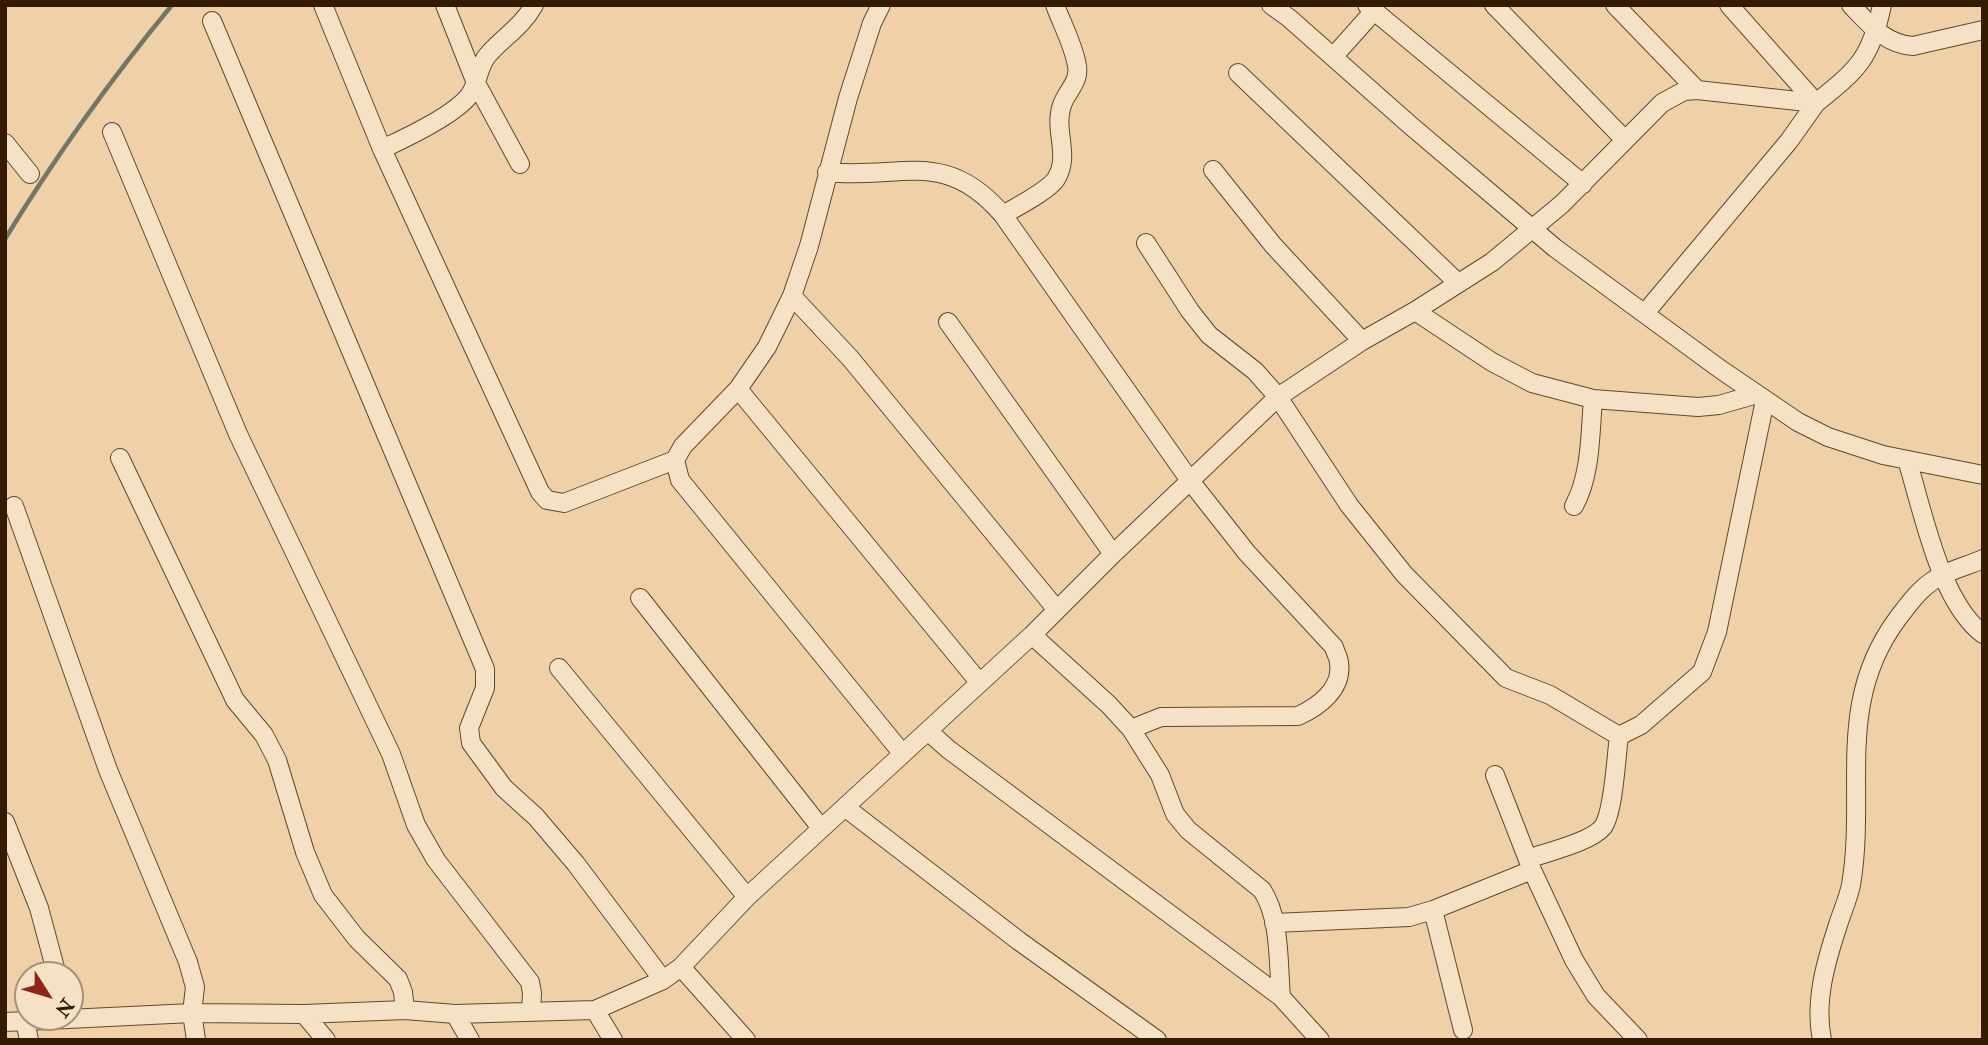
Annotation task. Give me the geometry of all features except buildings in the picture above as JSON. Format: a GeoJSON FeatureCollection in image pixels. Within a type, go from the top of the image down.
{"type":"FeatureCollection","features":[{"type":"Feature","properties":{"kind":"street"},"geometry":{"type":"LineString","coordinates":[[323,5],[382,149],[534,480],[547,500],[564,503],[675,460],[683,446],[738,389],[767,346],[792,296],[809,246],[827,172],[868,35],[881,5]]}},
{"type":"Feature","properties":{"kind":"street"},"geometry":{"type":"LineString","coordinates":[[444,5],[476,83],[520,164]]}},
{"type":"Feature","properties":{"kind":"street"},"geometry":{"type":"LineString","coordinates":[[382,149],[411,137],[462,103],[470,95],[485,58],[522,24],[534,5]]}},
{"type":"Feature","properties":{"kind":"street"},"geometry":{"type":"LineString","coordinates":[[1003,215],[1054,182],[1062,168],[1063,145],[1058,126],[1062,105],[1077,76],[1077,65],[1055,5]]}},
{"type":"Feature","properties":{"kind":"street"},"geometry":{"type":"LineString","coordinates":[[1271,5],[1533,229],[1605,286],[1798,422],[1828,437],[1882,455],[1983,475]]}},
{"type":"Feature","properties":{"kind":"street"},"geometry":{"type":"LineString","coordinates":[[1494,5],[1625,140]]}},
{"type":"Feature","properties":{"kind":"street"},"geometry":{"type":"LineString","coordinates":[[1615,5],[1697,89]]}},
{"type":"Feature","properties":{"kind":"street"},"geometry":{"type":"LineString","coordinates":[[1729,5],[1816,103]]}},
{"type":"Feature","properties":{"kind":"street"},"geometry":{"type":"LineString","coordinates":[[1851,5],[1877,32],[1903,45],[1913,46],[1969,31],[1983,30]]}},
{"type":"Feature","properties":{"kind":"street"},"geometry":{"type":"LineString","coordinates":[[1644,313],[1789,141],[1816,103],[1849,77],[1861,62],[1877,32],[1882,5]]}},
{"type":"Feature","properties":{"kind":"street"},"geometry":{"type":"LineString","coordinates":[[1333,57],[1370,8],[1583,184]]}},
{"type":"Feature","properties":{"kind":"street"},"geometry":{"type":"LineString","coordinates":[[212,21],[485,669],[485,688],[469,728],[471,743],[504,788],[536,817],[576,864],[663,981]]}},
{"type":"Feature","properties":{"kind":"street"},"geometry":{"type":"LineString","coordinates":[[1238,73],[1458,283]]}},
{"type":"Feature","properties":{"kind":"street"},"geometry":{"type":"LineString","coordinates":[[84,1017],[192,1013],[304,1014],[405,1010],[455,1014],[595,1010],[663,981],[681,967],[747,897],[1032,635],[1278,397],[1362,341],[1492,262],[1583,184],[1662,103],[1697,89],[1816,103]]}},
{"type":"Feature","properties":{"kind":"street"},"geometry":{"type":"LineString","coordinates":[[112,132],[238,434],[391,754],[416,825],[436,860],[530,982],[533,993],[531,1012]]}},
{"type":"Feature","properties":{"kind":"street"},"geometry":{"type":"LineString","coordinates":[[5,143],[30,174]]}},
{"type":"Feature","properties":{"kind":"street"},"geometry":{"type":"LineString","coordinates":[[1213,170],[1273,245],[1362,341]]}},
{"type":"Feature","properties":{"kind":"street"},"geometry":{"type":"LineString","coordinates":[[827,172],[937,172],[963,180],[988,197],[1191,482],[1247,553],[1334,647],[1340,664],[1329,694],[1315,709],[1298,716],[1160,717],[1131,729]]}},
{"type":"Feature","properties":{"kind":"street"},"geometry":{"type":"LineString","coordinates":[[1146,243],[1190,311],[1209,335],[1255,371],[1278,397],[1349,505],[1404,574],[1506,678],[1550,695],[1619,736]]}},
{"type":"Feature","properties":{"kind":"street"},"geometry":{"type":"LineString","coordinates":[[792,296],[850,358],[1057,610]]}},
{"type":"Feature","properties":{"kind":"street"},"geometry":{"type":"LineString","coordinates":[[1415,311],[1492,362],[1532,383],[1593,399],[1698,407],[1761,397]]}},
{"type":"Feature","properties":{"kind":"street"},"geometry":{"type":"LineString","coordinates":[[948,321],[1113,554]]}},
{"type":"Feature","properties":{"kind":"street"},"geometry":{"type":"LineString","coordinates":[[738,389],[979,682]]}},
{"type":"Feature","properties":{"kind":"street"},"geometry":{"type":"LineString","coordinates":[[1619,736],[1641,725],[1702,672],[1717,632],[1761,397]]}},
{"type":"Feature","properties":{"kind":"street"},"geometry":{"type":"LineString","coordinates":[[1574,506],[1586,475],[1593,399]]}},
{"type":"Feature","properties":{"kind":"street"},"geometry":{"type":"LineString","coordinates":[[120,457],[230,690],[264,735],[277,760],[305,852],[323,895],[357,939],[398,979],[405,1010]]}},
{"type":"Feature","properties":{"kind":"street"},"geometry":{"type":"LineString","coordinates":[[675,460],[680,480],[902,753]]}},
{"type":"Feature","properties":{"kind":"street"},"geometry":{"type":"LineString","coordinates":[[1907,460],[1942,575],[1955,605],[1973,628],[1983,635]]}},
{"type":"Feature","properties":{"kind":"street"},"geometry":{"type":"LineString","coordinates":[[14,506],[108,770],[188,962],[195,987],[192,1013],[196,1040]]}},
{"type":"Feature","properties":{"kind":"street"},"geometry":{"type":"LineString","coordinates":[[1822,1040],[1819,1026],[1824,968],[1850,887],[1854,853],[1854,755],[1861,694],[1886,634],[1917,593],[1942,575],[1983,559]]}},
{"type":"Feature","properties":{"kind":"street"},"geometry":{"type":"LineString","coordinates":[[640,598],[821,828]]}},
{"type":"Feature","properties":{"kind":"street"},"geometry":{"type":"LineString","coordinates":[[1032,635],[1109,705],[1131,729],[1160,775],[1175,814],[1188,830],[1262,890],[1274,923],[1281,997]]}},
{"type":"Feature","properties":{"kind":"street"},"geometry":{"type":"LineString","coordinates":[[559,668],[747,897]]}},
{"type":"Feature","properties":{"kind":"street"},"geometry":{"type":"LineString","coordinates":[[928,731],[948,749],[1281,997],[1320,1040]]}},
{"type":"Feature","properties":{"kind":"street"},"geometry":{"type":"LineString","coordinates":[[1274,923],[1409,917],[1433,910],[1592,836],[1603,827],[1610,809],[1619,736]]}},
{"type":"Feature","properties":{"kind":"street"},"geometry":{"type":"LineString","coordinates":[[1494,775],[1530,864],[1574,960],[1595,996],[1637,1040]]}},
{"type":"Feature","properties":{"kind":"street"},"geometry":{"type":"LineString","coordinates":[[846,808],[1019,941],[1157,1040]]}},
{"type":"Feature","properties":{"kind":"street"},"geometry":{"type":"LineString","coordinates":[[5,822],[39,908],[53,961]]}},
{"type":"Feature","properties":{"kind":"street"},"geometry":{"type":"LineString","coordinates":[[1433,910],[1463,1030]]}},
{"type":"Feature","properties":{"kind":"street"},"geometry":{"type":"LineString","coordinates":[[681,967],[746,1040]]}},
{"type":"Feature","properties":{"kind":"street"},"geometry":{"type":"LineString","coordinates":[[595,1010],[614,1040]]}},
{"type":"Feature","properties":{"kind":"street"},"geometry":{"type":"LineString","coordinates":[[304,1014],[326,1040]]}},
{"type":"Feature","properties":{"kind":"street"},"geometry":{"type":"LineString","coordinates":[[455,1014],[470,1040]]}},
{"type":"Feature","properties":{"kind":"waterway"},"geometry":{"type":"LineString","coordinates":[[5,239],[84,119],[172,5]]}}]}
